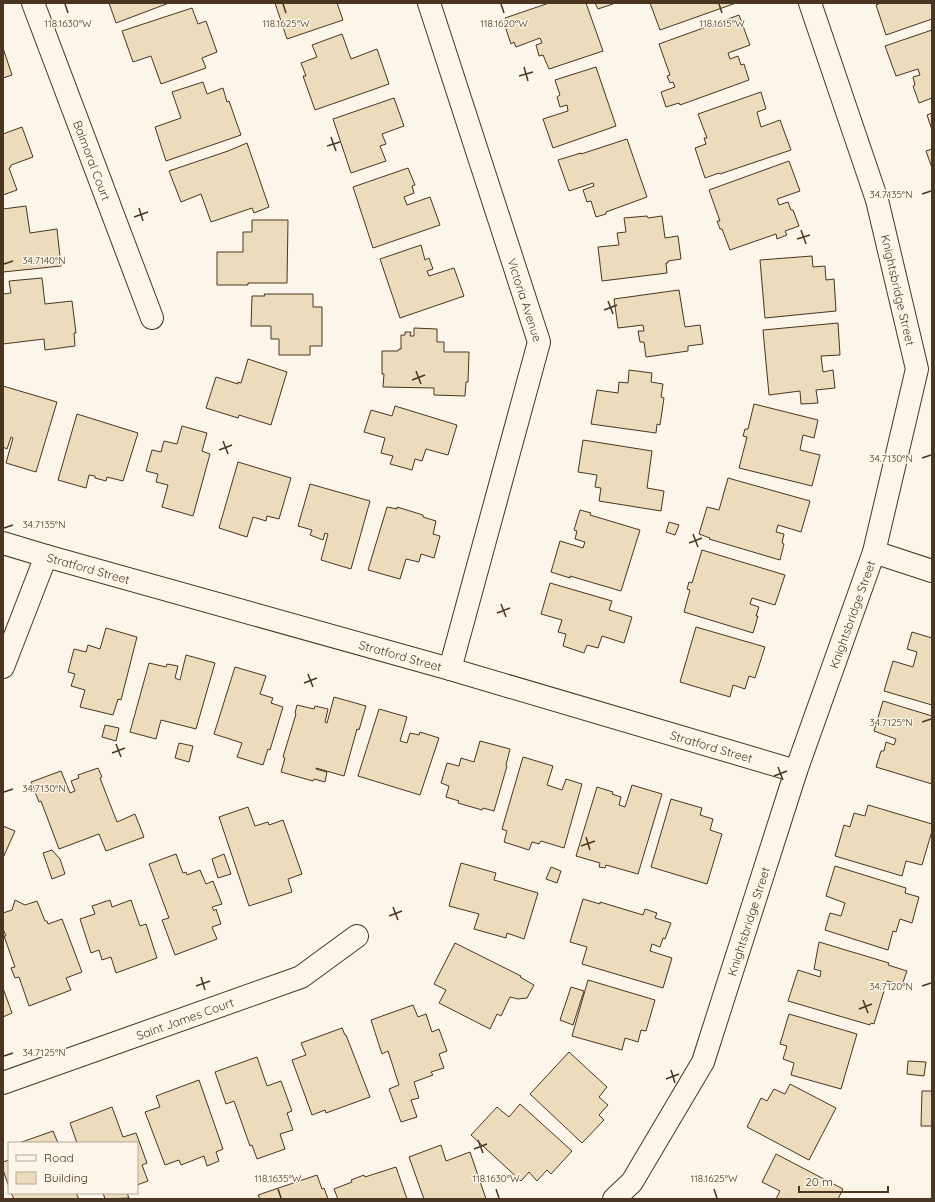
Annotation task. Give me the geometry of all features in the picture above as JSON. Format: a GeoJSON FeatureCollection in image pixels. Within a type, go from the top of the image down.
{"type":"FeatureCollection","features":[{"type":"Feature","properties":{"kind":"street","name":"Balmoral Court"},"geometry":{"type":"LineString","coordinates":[[33,3],[152,318]]}},
{"type":"Feature","properties":{"kind":"street","name":"Victoria Avenue"},"geometry":{"type":"LineString","coordinates":[[429,3],[539,342],[450,669]]}},
{"type":"Feature","properties":{"kind":"street","name":"Knightsbridge Street"},"geometry":{"type":"LineString","coordinates":[[614,1199],[632,1182],[703,1062],[796,771],[874,552],[917,369],[877,200],[810,3]]}},
{"type":"Feature","properties":{"kind":"street","name":"Stratford Street"},"geometry":{"type":"LineString","coordinates":[[3,543],[450,669],[796,771]]}},
{"type":"Feature","properties":{"kind":"street"},"geometry":{"type":"LineString","coordinates":[[874,552],[932,571]]}},
{"type":"Feature","properties":{"kind":"street"},"geometry":{"type":"LineString","coordinates":[[3,667],[46,556]]}},
{"type":"Feature","properties":{"kind":"street","name":"Saint James Court"},"geometry":{"type":"LineString","coordinates":[[3,1083],[300,977],[357,936]]}},
{"type":"Feature","properties":{"kind":"building"},"geometry":{"type":"Polygon","coordinates":[[[109,3],[169,3],[116,23],[109,3]]]}},
{"type":"Feature","properties":{"kind":"building"},"geometry":{"type":"Polygon","coordinates":[[[275,3],[337,3],[343,20],[287,39],[275,3]]]}},
{"type":"Feature","properties":{"kind":"building"},"geometry":{"type":"Polygon","coordinates":[[[549,3],[586,3],[603,51],[549,69],[543,55],[539,56],[536,45],[542,43],[540,38],[516,47],[514,42],[511,44],[504,23],[507,22],[505,18],[549,3]]]}},
{"type":"Feature","properties":{"kind":"building"},"geometry":{"type":"Polygon","coordinates":[[[595,3],[613,3],[613,4],[598,9],[595,3]]]}},
{"type":"Feature","properties":{"kind":"building"},"geometry":{"type":"Polygon","coordinates":[[[650,3],[736,3],[660,30],[650,3]]]}},
{"type":"Feature","properties":{"kind":"building"},"geometry":{"type":"Polygon","coordinates":[[[881,3],[932,3],[932,19],[886,35],[876,5],[881,3]]]}},
{"type":"Feature","properties":{"kind":"building"},"geometry":{"type":"Polygon","coordinates":[[[192,8],[198,24],[206,21],[217,52],[202,58],[206,68],[161,84],[151,56],[133,62],[122,31],[192,8]]]}},
{"type":"Feature","properties":{"kind":"building"},"geometry":{"type":"Polygon","coordinates":[[[739,15],[750,45],[728,53],[730,59],[738,56],[741,65],[744,64],[749,80],[680,105],[679,103],[666,107],[661,92],[675,87],[673,82],[670,83],[667,76],[670,75],[659,44],[739,15]]]}},
{"type":"Feature","properties":{"kind":"building"},"geometry":{"type":"Polygon","coordinates":[[[932,30],[932,98],[919,103],[913,86],[915,85],[913,77],[920,75],[918,69],[896,76],[885,46],[932,30]]]}},
{"type":"Feature","properties":{"kind":"building"},"geometry":{"type":"Polygon","coordinates":[[[342,34],[351,59],[377,49],[389,84],[315,110],[303,76],[306,76],[301,63],[317,57],[312,45],[342,34]]]}},
{"type":"Feature","properties":{"kind":"building"},"geometry":{"type":"Polygon","coordinates":[[[3,48],[12,75],[3,78],[3,48]]]}},
{"type":"Feature","properties":{"kind":"building"},"geometry":{"type":"Polygon","coordinates":[[[596,67],[616,126],[553,148],[543,119],[568,111],[567,105],[560,107],[557,97],[560,95],[555,80],[596,67]]]}},
{"type":"Feature","properties":{"kind":"building"},"geometry":{"type":"Polygon","coordinates":[[[203,82],[207,94],[223,88],[227,102],[229,101],[241,135],[166,161],[155,127],[181,118],[172,92],[203,82]]]}},
{"type":"Feature","properties":{"kind":"building"},"geometry":{"type":"Polygon","coordinates":[[[761,92],[766,109],[757,112],[761,127],[780,120],[791,150],[705,178],[695,148],[706,144],[704,138],[707,138],[698,114],[761,92]]]}},
{"type":"Feature","properties":{"kind":"building"},"geometry":{"type":"Polygon","coordinates":[[[394,98],[404,126],[382,134],[386,144],[380,146],[386,161],[351,173],[333,119],[394,98]]]}},
{"type":"Feature","properties":{"kind":"building"},"geometry":{"type":"Polygon","coordinates":[[[932,113],[932,130],[927,115],[932,113]]]}},
{"type":"Feature","properties":{"kind":"building"},"geometry":{"type":"Polygon","coordinates":[[[22,127],[33,157],[11,165],[9,168],[17,190],[3,195],[3,134],[22,127]]]}},
{"type":"Feature","properties":{"kind":"building"},"geometry":{"type":"Polygon","coordinates":[[[627,139],[647,197],[596,217],[591,201],[587,202],[583,190],[594,186],[593,183],[569,191],[558,160],[627,139]]]}},
{"type":"Feature","properties":{"kind":"building"},"geometry":{"type":"Polygon","coordinates":[[[247,143],[269,207],[254,213],[252,208],[211,222],[201,194],[181,202],[169,171],[247,143]]]}},
{"type":"Feature","properties":{"kind":"building"},"geometry":{"type":"Polygon","coordinates":[[[932,149],[932,168],[926,151],[932,149]]]}},
{"type":"Feature","properties":{"kind":"building"},"geometry":{"type":"Polygon","coordinates":[[[789,161],[800,191],[777,199],[779,205],[788,202],[791,210],[793,210],[799,226],[785,231],[787,235],[777,239],[776,234],[730,250],[722,229],[720,229],[717,221],[720,221],[709,190],[789,161]]]}},
{"type":"Feature","properties":{"kind":"building"},"geometry":{"type":"Polygon","coordinates":[[[408,168],[415,185],[412,186],[414,193],[404,197],[407,205],[430,197],[440,225],[373,248],[353,187],[408,168]]]}},
{"type":"Feature","properties":{"kind":"building"},"geometry":{"type":"Polygon","coordinates":[[[26,206],[30,233],[57,229],[61,266],[3,272],[3,209],[26,206]]]}},
{"type":"Feature","properties":{"kind":"building"},"geometry":{"type":"Polygon","coordinates":[[[647,216],[648,218],[662,216],[665,238],[678,236],[681,259],[668,261],[668,263],[666,263],[667,273],[602,281],[598,247],[619,245],[617,233],[626,232],[624,218],[647,216]]]}},
{"type":"Feature","properties":{"kind":"building"},"geometry":{"type":"Polygon","coordinates":[[[252,220],[288,220],[287,283],[217,285],[217,252],[243,252],[243,232],[252,232],[252,220]]]}},
{"type":"Feature","properties":{"kind":"building"},"geometry":{"type":"Polygon","coordinates":[[[421,245],[425,260],[429,258],[433,269],[427,271],[429,276],[454,268],[464,296],[400,318],[380,259],[421,245]]]}},
{"type":"Feature","properties":{"kind":"building"},"geometry":{"type":"Polygon","coordinates":[[[812,256],[813,267],[825,266],[826,280],[834,279],[836,311],[765,318],[760,260],[812,256]]]}},
{"type":"Feature","properties":{"kind":"building"},"geometry":{"type":"Polygon","coordinates":[[[42,278],[45,304],[72,301],[76,333],[74,333],[75,346],[45,350],[44,339],[3,344],[3,294],[11,293],[9,281],[42,278]]]}},
{"type":"Feature","properties":{"kind":"building"},"geometry":{"type":"Polygon","coordinates":[[[679,290],[685,327],[700,325],[703,344],[688,346],[688,351],[646,357],[644,342],[640,342],[638,331],[644,331],[643,325],[618,328],[614,299],[679,290]]]}},
{"type":"Feature","properties":{"kind":"building"},"geometry":{"type":"Polygon","coordinates":[[[264,294],[313,294],[313,307],[322,307],[322,346],[310,346],[310,355],[279,355],[279,339],[271,339],[271,326],[251,326],[252,296],[265,296],[264,294]]]}},
{"type":"Feature","properties":{"kind":"building"},"geometry":{"type":"Polygon","coordinates":[[[838,323],[840,355],[821,356],[823,372],[833,370],[835,388],[816,390],[818,403],[801,404],[800,391],[769,395],[763,330],[838,323]]]}},
{"type":"Feature","properties":{"kind":"building"},"geometry":{"type":"Polygon","coordinates":[[[414,328],[437,329],[437,342],[444,342],[444,352],[469,352],[468,382],[466,382],[465,396],[434,395],[434,388],[383,387],[384,374],[382,374],[382,351],[398,351],[401,349],[401,335],[405,335],[405,332],[411,332],[410,336],[414,336],[414,328]]]}},
{"type":"Feature","properties":{"kind":"building"},"geometry":{"type":"Polygon","coordinates":[[[248,359],[287,372],[271,425],[239,415],[238,418],[206,408],[216,377],[238,384],[238,382],[241,383],[248,359]]]}},
{"type":"Feature","properties":{"kind":"building"},"geometry":{"type":"Polygon","coordinates":[[[629,370],[652,373],[651,382],[663,384],[661,397],[664,398],[660,425],[657,424],[656,433],[591,424],[597,390],[618,393],[619,382],[628,383],[629,370]]]}},
{"type":"Feature","properties":{"kind":"building"},"geometry":{"type":"Polygon","coordinates":[[[3,386],[57,402],[36,472],[6,463],[13,438],[11,437],[7,449],[3,447],[3,386]]]}},
{"type":"Feature","properties":{"kind":"building"},"geometry":{"type":"Polygon","coordinates":[[[754,404],[818,420],[814,438],[803,435],[800,450],[820,455],[812,486],[739,468],[747,437],[743,436],[745,429],[748,429],[754,404]]]}},
{"type":"Feature","properties":{"kind":"building"},"geometry":{"type":"Polygon","coordinates":[[[395,406],[457,425],[448,455],[426,449],[422,461],[415,459],[412,470],[390,464],[393,456],[381,453],[385,438],[364,432],[371,410],[392,416],[395,406]]]}},
{"type":"Feature","properties":{"kind":"building"},"geometry":{"type":"Polygon","coordinates":[[[77,414],[138,433],[123,481],[107,477],[106,481],[89,475],[86,488],[58,480],[77,414]]]}},
{"type":"Feature","properties":{"kind":"building"},"geometry":{"type":"Polygon","coordinates":[[[182,426],[207,433],[202,451],[210,454],[193,516],[162,507],[168,485],[156,482],[158,474],[146,471],[152,450],[161,452],[164,441],[177,444],[182,426]]]}},
{"type":"Feature","properties":{"kind":"building"},"geometry":{"type":"Polygon","coordinates":[[[583,440],[652,451],[647,488],[664,491],[661,511],[599,501],[601,488],[595,487],[597,475],[578,472],[583,440]]]}},
{"type":"Feature","properties":{"kind":"building"},"geometry":{"type":"Polygon","coordinates":[[[238,462],[291,478],[279,519],[267,516],[266,521],[253,517],[247,537],[219,528],[238,462]]]}},
{"type":"Feature","properties":{"kind":"building"},"geometry":{"type":"Polygon","coordinates":[[[728,478],[810,501],[801,532],[778,525],[776,532],[784,534],[782,543],[784,544],[780,560],[709,539],[710,538],[699,534],[707,507],[719,510],[728,478]]]}},
{"type":"Feature","properties":{"kind":"building"},"geometry":{"type":"Polygon","coordinates":[[[310,484],[370,501],[351,569],[321,560],[328,534],[325,533],[323,540],[310,535],[312,530],[298,526],[310,484]]]}},
{"type":"Feature","properties":{"kind":"building"},"geometry":{"type":"Polygon","coordinates":[[[387,507],[397,509],[397,507],[423,515],[423,517],[436,521],[433,534],[440,536],[434,558],[421,554],[419,562],[406,559],[400,579],[368,570],[387,507]]]}},
{"type":"Feature","properties":{"kind":"building"},"geometry":{"type":"Polygon","coordinates":[[[580,510],[591,513],[590,515],[640,530],[621,591],[551,572],[560,541],[583,548],[585,542],[575,539],[577,531],[574,530],[580,510]]]}},
{"type":"Feature","properties":{"kind":"building"},"geometry":{"type":"Polygon","coordinates":[[[669,522],[679,525],[675,535],[666,532],[669,522]]]}},
{"type":"Feature","properties":{"kind":"building"},"geometry":{"type":"Polygon","coordinates":[[[702,550],[785,575],[775,605],[752,598],[750,604],[759,607],[753,633],[684,612],[690,590],[687,589],[689,582],[692,583],[702,550]]]}},
{"type":"Feature","properties":{"kind":"building"},"geometry":{"type":"Polygon","coordinates":[[[550,583],[612,601],[609,610],[632,617],[624,643],[602,636],[598,648],[587,645],[584,653],[563,646],[566,634],[558,632],[562,620],[541,614],[550,583]]]}},
{"type":"Feature","properties":{"kind":"building"},"geometry":{"type":"Polygon","coordinates":[[[696,627],[765,647],[755,678],[749,676],[745,689],[733,685],[730,697],[680,682],[696,627]]]}},
{"type":"Feature","properties":{"kind":"building"},"geometry":{"type":"Polygon","coordinates":[[[106,628],[137,637],[121,700],[118,699],[113,715],[80,707],[85,690],[71,686],[75,674],[68,672],[74,649],[86,652],[88,645],[100,649],[106,628]]]}},
{"type":"Feature","properties":{"kind":"building"},"geometry":{"type":"Polygon","coordinates":[[[912,632],[932,638],[932,705],[884,691],[893,661],[913,667],[917,652],[907,649],[912,632]]]}},
{"type":"Feature","properties":{"kind":"building"},"geometry":{"type":"Polygon","coordinates":[[[186,655],[215,663],[196,729],[161,720],[156,739],[130,732],[149,663],[166,667],[167,664],[178,666],[175,678],[180,680],[186,655]]]}},
{"type":"Feature","properties":{"kind":"building"},"geometry":{"type":"Polygon","coordinates":[[[235,667],[266,676],[260,694],[273,698],[271,703],[283,707],[270,750],[268,749],[263,765],[237,757],[242,743],[214,734],[235,667]]]}},
{"type":"Feature","properties":{"kind":"building"},"geometry":{"type":"Polygon","coordinates":[[[334,697],[366,706],[359,730],[357,729],[344,776],[316,768],[327,772],[325,782],[314,779],[313,781],[281,772],[285,758],[283,757],[296,714],[297,705],[314,709],[315,706],[328,709],[325,722],[327,723],[334,697]]]}},
{"type":"Feature","properties":{"kind":"building"},"geometry":{"type":"Polygon","coordinates":[[[883,701],[932,716],[932,784],[876,767],[881,751],[884,751],[886,742],[894,745],[896,739],[874,731],[883,701]]]}},
{"type":"Feature","properties":{"kind":"building"},"geometry":{"type":"Polygon","coordinates":[[[379,709],[407,717],[400,741],[407,743],[410,733],[419,735],[420,732],[439,738],[420,795],[358,776],[379,709]]]}},
{"type":"Feature","properties":{"kind":"building"},"geometry":{"type":"Polygon","coordinates":[[[105,725],[119,728],[116,741],[102,737],[105,725]]]}},
{"type":"Feature","properties":{"kind":"building"},"geometry":{"type":"Polygon","coordinates":[[[480,741],[510,749],[507,766],[494,811],[483,808],[482,810],[458,803],[459,801],[446,797],[449,786],[441,783],[447,763],[459,766],[461,758],[474,762],[480,741]]]}},
{"type":"Feature","properties":{"kind":"building"},"geometry":{"type":"Polygon","coordinates":[[[179,743],[193,746],[189,762],[175,758],[179,743]]]}},
{"type":"Feature","properties":{"kind":"building"},"geometry":{"type":"Polygon","coordinates":[[[523,757],[553,766],[547,785],[562,790],[566,779],[582,784],[564,848],[541,841],[539,844],[532,842],[529,850],[504,842],[507,831],[502,829],[523,757]]]}},
{"type":"Feature","properties":{"kind":"building"},"geometry":{"type":"Polygon","coordinates":[[[98,768],[102,777],[100,778],[117,822],[135,814],[144,837],[106,851],[99,834],[59,849],[41,801],[39,802],[31,782],[61,771],[70,793],[75,791],[71,781],[79,778],[78,775],[98,768]]]}},
{"type":"Feature","properties":{"kind":"building"},"geometry":{"type":"Polygon","coordinates":[[[632,785],[662,794],[638,874],[606,865],[605,868],[599,867],[600,863],[576,856],[597,787],[613,792],[612,794],[621,797],[619,805],[625,807],[632,785]]]}},
{"type":"Feature","properties":{"kind":"building"},"geometry":{"type":"Polygon","coordinates":[[[671,799],[702,808],[700,815],[713,819],[710,830],[722,834],[707,884],[651,867],[671,799]]]}},
{"type":"Feature","properties":{"kind":"building"},"geometry":{"type":"Polygon","coordinates":[[[868,805],[932,824],[932,831],[922,865],[906,861],[902,876],[835,856],[844,825],[850,827],[854,813],[865,816],[868,805]]]}},
{"type":"Feature","properties":{"kind":"building"},"geometry":{"type":"Polygon","coordinates":[[[248,807],[255,826],[268,822],[269,825],[283,820],[302,874],[288,879],[292,892],[249,906],[219,817],[248,807]]]}},
{"type":"Feature","properties":{"kind":"building"},"geometry":{"type":"Polygon","coordinates":[[[3,826],[15,831],[3,858],[3,826]]]}},
{"type":"Feature","properties":{"kind":"building"},"geometry":{"type":"Polygon","coordinates":[[[52,850],[60,859],[65,874],[52,879],[43,853],[52,850]]]}},
{"type":"Feature","properties":{"kind":"building"},"geometry":{"type":"Polygon","coordinates":[[[176,854],[183,873],[186,872],[187,875],[200,870],[206,884],[213,881],[222,904],[212,907],[214,911],[216,909],[221,924],[212,927],[217,939],[175,955],[162,920],[169,918],[149,864],[176,854]]]}},
{"type":"Feature","properties":{"kind":"building"},"geometry":{"type":"Polygon","coordinates":[[[224,854],[231,874],[218,878],[212,859],[224,854]]]}},
{"type":"Feature","properties":{"kind":"building"},"geometry":{"type":"Polygon","coordinates":[[[461,863],[496,873],[494,880],[538,893],[524,939],[507,933],[506,938],[474,929],[479,914],[449,906],[461,863]]]}},
{"type":"Feature","properties":{"kind":"building"},"geometry":{"type":"Polygon","coordinates":[[[835,866],[906,888],[905,893],[919,897],[912,923],[900,919],[896,932],[893,931],[888,950],[825,930],[830,913],[841,916],[845,903],[826,896],[835,866]]]}},
{"type":"Feature","properties":{"kind":"building"},"geometry":{"type":"Polygon","coordinates":[[[551,867],[561,871],[557,883],[546,879],[551,867]]]}},
{"type":"Feature","properties":{"kind":"building"},"geometry":{"type":"Polygon","coordinates":[[[583,899],[600,904],[600,902],[643,915],[645,909],[657,913],[655,918],[671,923],[665,939],[663,938],[660,947],[652,944],[650,951],[672,958],[663,988],[582,964],[587,947],[570,942],[583,899]]]}},
{"type":"Feature","properties":{"kind":"building"},"geometry":{"type":"Polygon","coordinates":[[[15,900],[25,905],[37,901],[45,921],[47,921],[48,924],[62,919],[82,972],[66,978],[71,990],[29,1006],[19,977],[15,978],[11,968],[15,967],[3,929],[3,913],[12,910],[15,900]]]}},
{"type":"Feature","properties":{"kind":"building"},"geometry":{"type":"Polygon","coordinates":[[[110,900],[112,907],[131,900],[140,926],[146,924],[157,958],[116,973],[111,957],[102,960],[99,950],[91,953],[80,919],[95,914],[92,906],[110,900]]]}},
{"type":"Feature","properties":{"kind":"building"},"geometry":{"type":"Polygon","coordinates":[[[819,942],[889,963],[888,965],[907,971],[902,985],[887,981],[874,1024],[871,1023],[870,1025],[788,1001],[798,970],[820,977],[821,971],[814,969],[819,942]]]}},
{"type":"Feature","properties":{"kind":"building"},"geometry":{"type":"Polygon","coordinates":[[[455,943],[521,976],[520,977],[534,985],[527,998],[518,999],[510,997],[501,1016],[497,1014],[490,1029],[439,1003],[446,990],[434,984],[455,943]]]}},
{"type":"Feature","properties":{"kind":"building"},"geometry":{"type":"Polygon","coordinates":[[[588,980],[655,1000],[646,1031],[641,1030],[638,1042],[625,1038],[622,1050],[572,1036],[588,980]]]}},
{"type":"Feature","properties":{"kind":"building"},"geometry":{"type":"Polygon","coordinates":[[[571,987],[584,991],[573,1025],[560,1020],[571,987]]]}},
{"type":"Feature","properties":{"kind":"building"},"geometry":{"type":"Polygon","coordinates":[[[3,988],[12,1013],[3,1017],[3,988]]]}},
{"type":"Feature","properties":{"kind":"building"},"geometry":{"type":"Polygon","coordinates":[[[413,1005],[418,1017],[426,1014],[432,1032],[439,1029],[447,1051],[439,1054],[444,1068],[431,1072],[433,1075],[414,1082],[419,1098],[411,1100],[417,1117],[401,1122],[389,1089],[399,1085],[388,1051],[382,1054],[371,1020],[413,1005]]]}},
{"type":"Feature","properties":{"kind":"building"},"geometry":{"type":"Polygon","coordinates":[[[789,1014],[857,1034],[841,1089],[791,1075],[794,1063],[783,1059],[787,1046],[780,1044],[789,1014]]]}},
{"type":"Feature","properties":{"kind":"building"},"geometry":{"type":"Polygon","coordinates":[[[342,1028],[370,1097],[326,1113],[325,1110],[312,1115],[292,1060],[306,1055],[301,1043],[342,1028]]]}},
{"type":"Feature","properties":{"kind":"building"},"geometry":{"type":"Polygon","coordinates":[[[569,1052],[607,1087],[599,1097],[608,1105],[599,1115],[604,1120],[582,1143],[530,1094],[569,1052]]]}},
{"type":"Feature","properties":{"kind":"building"},"geometry":{"type":"Polygon","coordinates":[[[257,1057],[267,1086],[281,1081],[292,1111],[287,1113],[293,1130],[280,1134],[285,1149],[257,1159],[252,1145],[250,1146],[234,1101],[226,1104],[215,1072],[257,1057]]]}},
{"type":"Feature","properties":{"kind":"building"},"geometry":{"type":"Polygon","coordinates":[[[908,1061],[926,1062],[924,1076],[907,1074],[908,1061]]]}},
{"type":"Feature","properties":{"kind":"building"},"geometry":{"type":"Polygon","coordinates":[[[199,1080],[223,1149],[216,1152],[219,1161],[207,1166],[204,1156],[181,1165],[179,1160],[165,1165],[145,1112],[160,1107],[156,1096],[199,1080]]]}},
{"type":"Feature","properties":{"kind":"building"},"geometry":{"type":"Polygon","coordinates":[[[790,1084],[836,1108],[809,1160],[747,1127],[761,1098],[767,1101],[774,1089],[785,1094],[790,1084]]]}},
{"type":"Feature","properties":{"kind":"building"},"geometry":{"type":"Polygon","coordinates":[[[922,1091],[932,1091],[932,1126],[921,1126],[922,1091]]]}},
{"type":"Feature","properties":{"kind":"building"},"geometry":{"type":"Polygon","coordinates":[[[520,1104],[572,1151],[551,1174],[547,1170],[537,1181],[529,1172],[521,1181],[471,1135],[497,1107],[509,1117],[520,1104]]]}},
{"type":"Feature","properties":{"kind":"building"},"geometry":{"type":"Polygon","coordinates":[[[112,1107],[123,1137],[136,1133],[147,1163],[142,1165],[148,1181],[138,1185],[138,1142],[77,1142],[70,1123],[112,1107]]]}},
{"type":"Feature","properties":{"kind":"building"},"geometry":{"type":"Polygon","coordinates":[[[53,1131],[58,1142],[22,1142],[53,1131]]]}},
{"type":"Feature","properties":{"kind":"building"},"geometry":{"type":"Polygon","coordinates":[[[441,1145],[446,1161],[470,1152],[486,1199],[424,1199],[409,1157],[441,1145]]]}},
{"type":"Feature","properties":{"kind":"building"},"geometry":{"type":"Polygon","coordinates":[[[776,1154],[843,1189],[838,1199],[776,1199],[780,1191],[762,1182],[776,1154]]]}},
{"type":"Feature","properties":{"kind":"building"},"geometry":{"type":"Polygon","coordinates":[[[8,1160],[8,1184],[3,1170],[3,1162],[8,1160]]]}},
{"type":"Feature","properties":{"kind":"building"},"geometry":{"type":"Polygon","coordinates":[[[396,1167],[407,1199],[338,1199],[334,1189],[352,1182],[351,1180],[364,1175],[365,1177],[396,1167]]]}},
{"type":"Feature","properties":{"kind":"building"},"geometry":{"type":"Polygon","coordinates":[[[317,1175],[322,1189],[324,1188],[328,1199],[260,1199],[258,1195],[317,1175]]]}},
{"type":"Feature","properties":{"kind":"building"},"geometry":{"type":"Polygon","coordinates":[[[12,1194],[76,1194],[79,1199],[14,1199],[12,1194]]]}},
{"type":"Feature","properties":{"kind":"building"},"geometry":{"type":"Polygon","coordinates":[[[103,1194],[127,1194],[129,1198],[105,1199],[103,1194]]]}}]}
